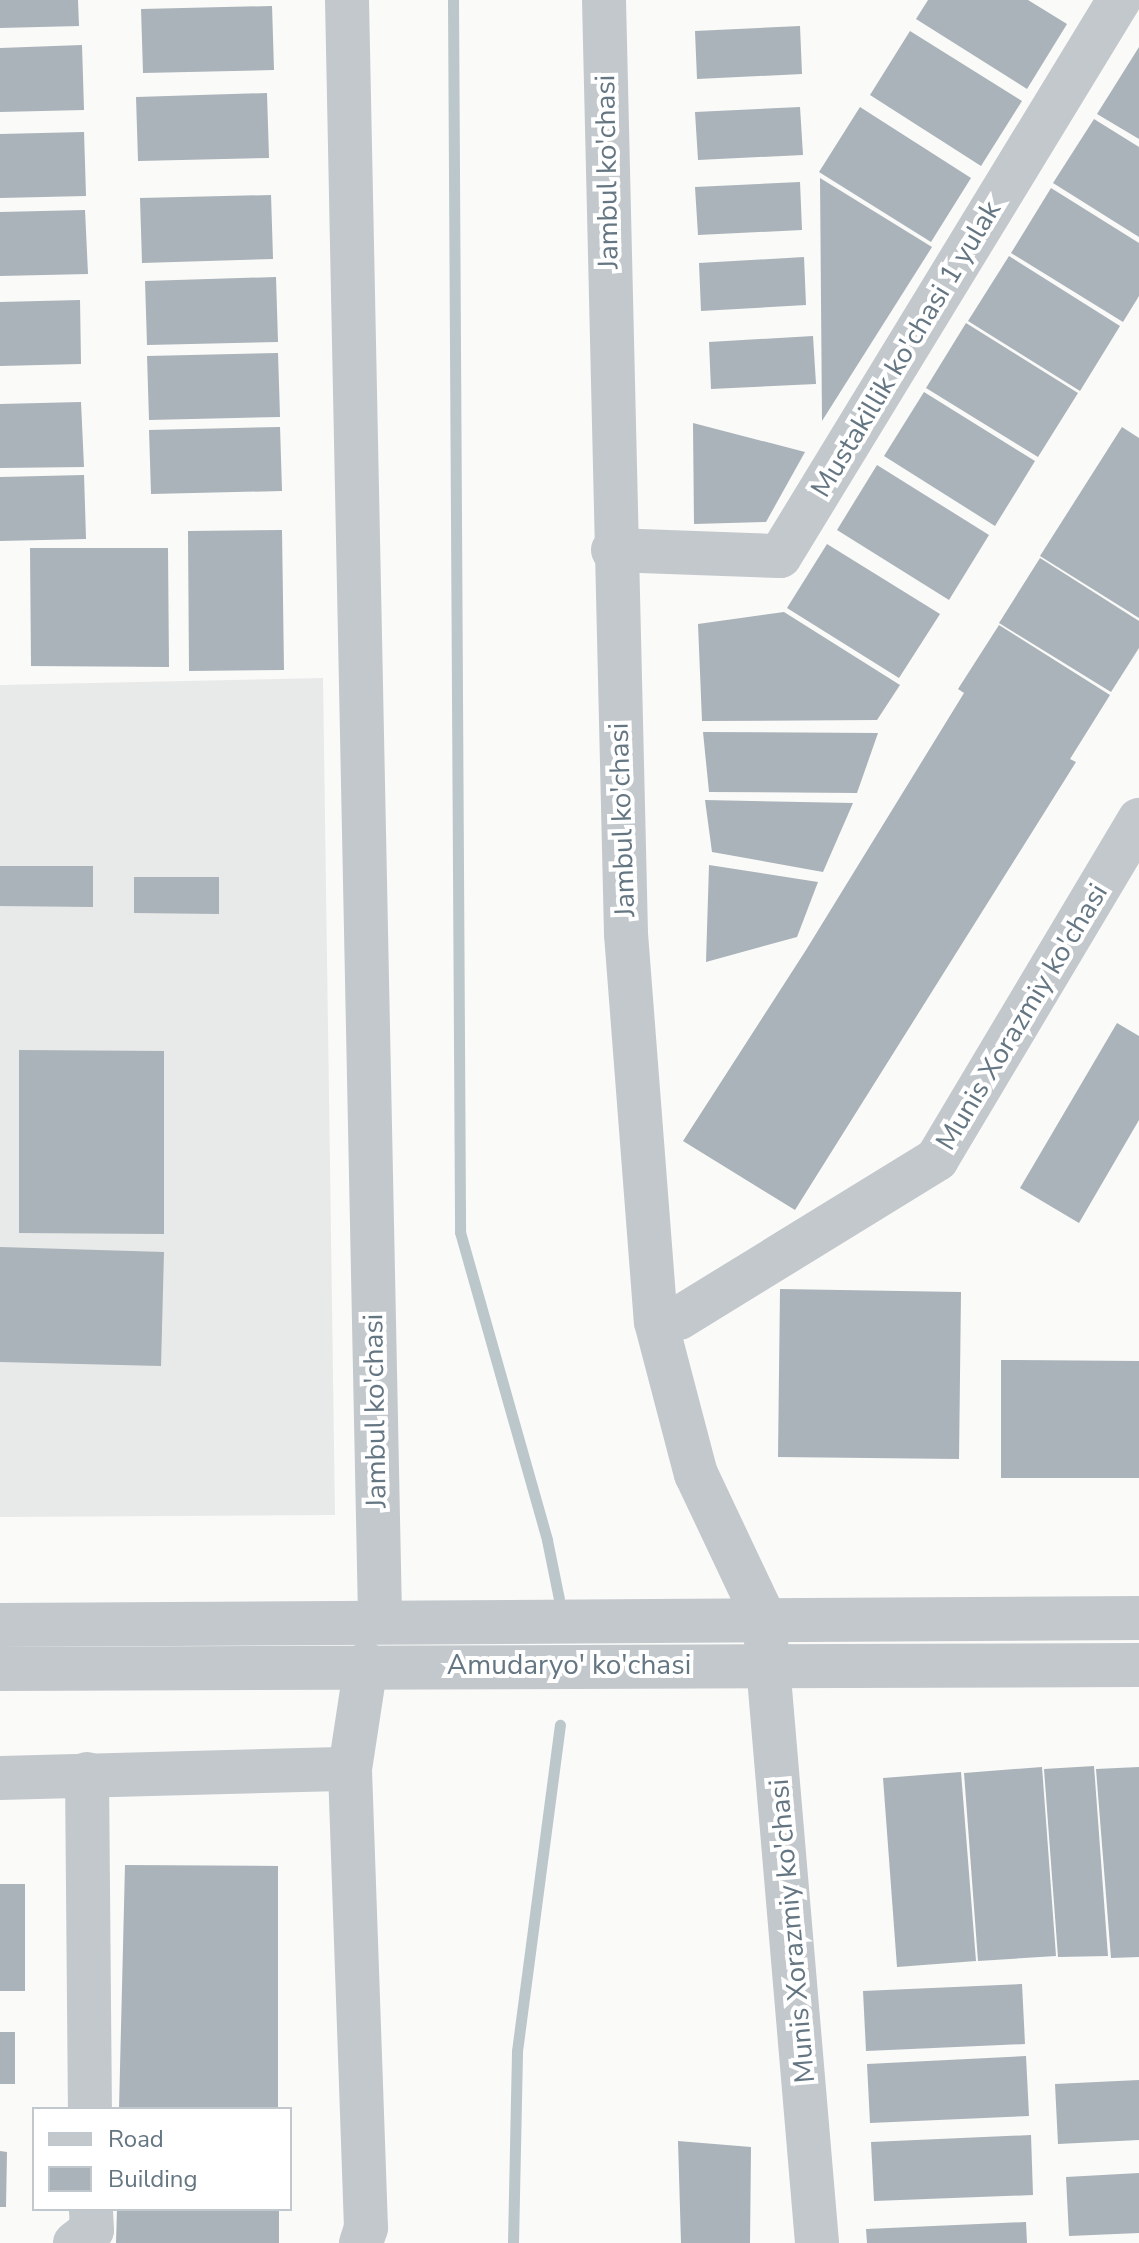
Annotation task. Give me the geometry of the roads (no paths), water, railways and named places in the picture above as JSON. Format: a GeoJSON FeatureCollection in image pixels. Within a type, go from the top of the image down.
{"type":"FeatureCollection","features":[{"type":"Feature","properties":{"kind":"street","name":"Jambul ko'chasi"},"geometry":{"type":"LineString","coordinates":[[347,0],[380,1622]]}},
{"type":"Feature","properties":{"kind":"street","name":"Jambul ko'chasi"},"geometry":{"type":"LineString","coordinates":[[604,0],[613,550],[626,934],[656,1322],[696,1474],[764,1618]]}},
{"type":"Feature","properties":{"kind":"street","name":"Mustakillik ko'chasi 1 yulak"},"geometry":{"type":"LineString","coordinates":[[613,550],[780,556],[1119,0]]}},
{"type":"Feature","properties":{"kind":"street","name":"Munis Xorazmiy ko'chasi"},"geometry":{"type":"LineString","coordinates":[[679,1318],[937,1159],[1139,820]]}},
{"type":"Feature","properties":{"kind":"street","name":"Munis Xorazmiy ko'chasi"},"geometry":{"type":"LineString","coordinates":[[764,1618],[817,2243]]}},
{"type":"Feature","properties":{"kind":"street","name":"Amudaryo' ko'chasi"},"geometry":{"type":"LineString","coordinates":[[0,1625],[1139,1618]]}},
{"type":"Feature","properties":{"kind":"street","name":"Amudaryo' ko'chasi"},"geometry":{"type":"LineString","coordinates":[[0,1669],[366,1664],[768,1667],[1139,1665]]}},
{"type":"Feature","properties":{"kind":"street"},"geometry":{"type":"LineString","coordinates":[[361,2243],[366,2228],[350,1769],[366,1664]]}},
{"type":"Feature","properties":{"kind":"street"},"geometry":{"type":"LineString","coordinates":[[0,1778],[350,1769]]}},
{"type":"Feature","properties":{"kind":"street"},"geometry":{"type":"LineString","coordinates":[[87,1774],[90,2107]]}},
{"type":"Feature","properties":{"kind":"street"},"geometry":{"type":"LineString","coordinates":[[75,2243],[92,2230],[91,2211]]}},
{"type":"Feature","properties":{"kind":"waterway"},"geometry":{"type":"LineString","coordinates":[[453,0],[460,1232],[547,1540],[559,1599]]}},
{"type":"Feature","properties":{"kind":"waterway"},"geometry":{"type":"LineString","coordinates":[[513,2243],[517,2051],[560,1725]]}}]}
